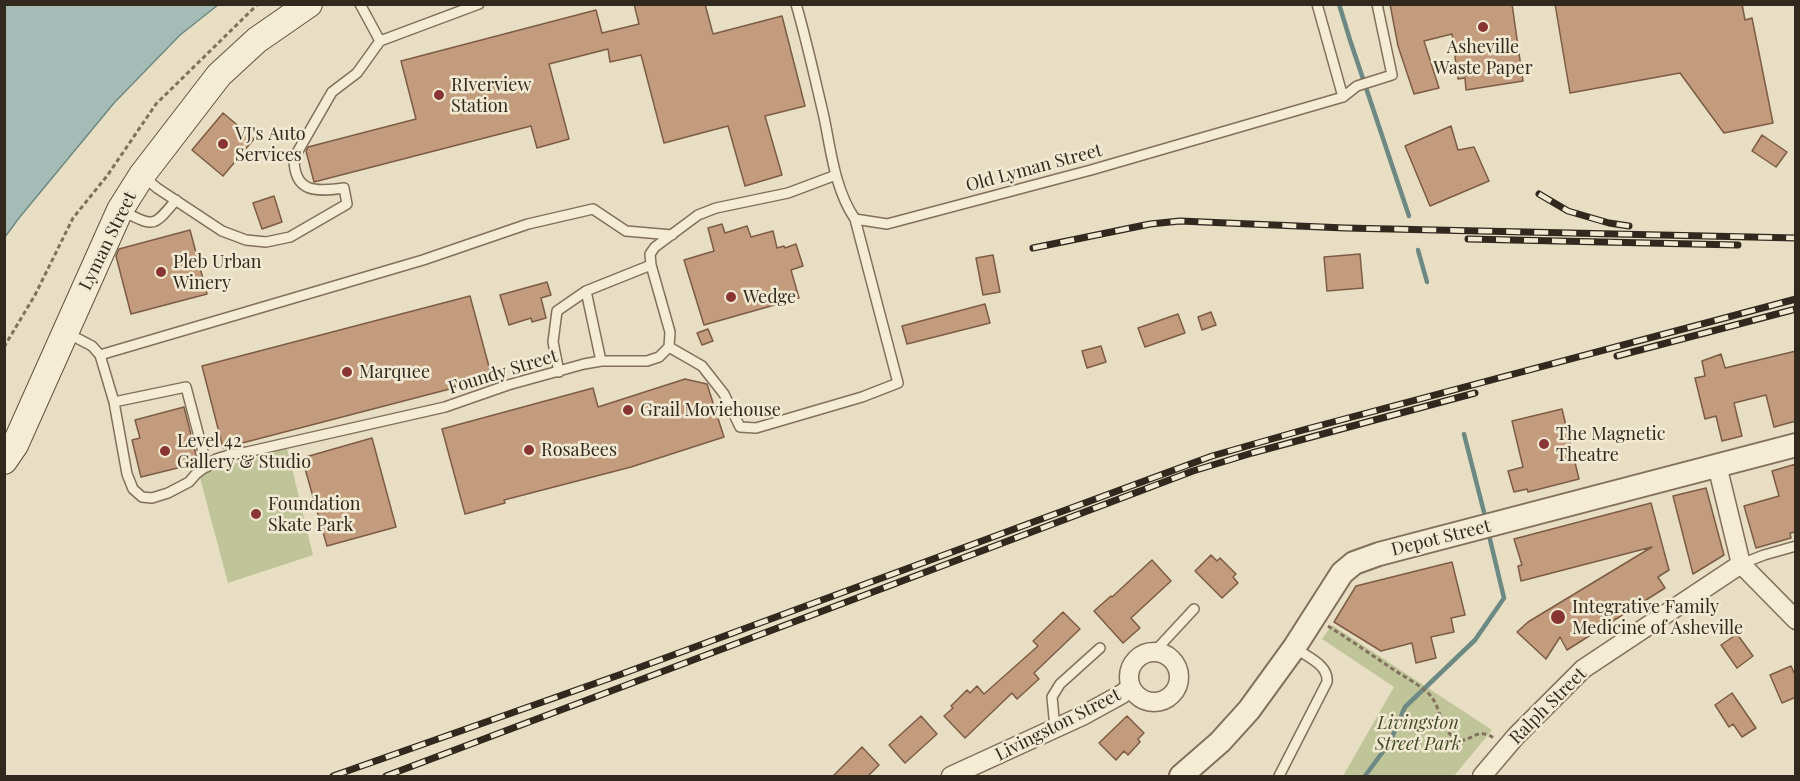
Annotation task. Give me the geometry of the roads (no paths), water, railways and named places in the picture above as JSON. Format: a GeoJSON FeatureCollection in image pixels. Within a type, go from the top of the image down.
{"type":"FeatureCollection","features":[{"type":"Feature","properties":{"kind":"main road","name":"Lyman Street"},"geometry":{"type":"LineString","coordinates":[[4,461],[15,445],[120,210],[142,175],[219,75],[257,40],[309,4]]}},
{"type":"Feature","properties":{"kind":"street","name":"Depot Street"},"geometry":{"type":"LineString","coordinates":[[1181,777],[1220,742],[1249,710],[1294,648],[1342,573],[1354,563],[1378,554],[1796,444]]}},
{"type":"Feature","properties":{"kind":"street"},"geometry":{"type":"LineString","coordinates":[[1717,465],[1742,564],[1796,620]]}},
{"type":"Feature","properties":{"kind":"street","name":"Ralph Street"},"geometry":{"type":"LineString","coordinates":[[1482,777],[1516,736],[1583,669],[1742,564]]}},
{"type":"Feature","properties":{"kind":"street"},"geometry":{"type":"LineString","coordinates":[[1155,651],[1166,655],[1174,662],[1178,673],[1178,684],[1172,694],[1163,700],[1152,702],[1141,699],[1133,691],[1129,680],[1129,669],[1135,659],[1144,653],[1155,651]]}},
{"type":"Feature","properties":{"kind":"street","name":"Livingston Street"},"geometry":{"type":"LineString","coordinates":[[951,777],[1102,705],[1131,687]]}},
{"type":"Feature","properties":{"kind":"lane"},"geometry":{"type":"LineString","coordinates":[[360,4],[380,41]]}},
{"type":"Feature","properties":{"kind":"lane"},"geometry":{"type":"LineString","coordinates":[[142,175],[157,188],[222,231],[246,240],[266,242],[290,237],[347,204],[344,188],[321,191],[305,187],[299,181],[294,168],[294,158],[332,92],[357,73],[380,41],[479,4]]}},
{"type":"Feature","properties":{"kind":"lane"},"geometry":{"type":"LineString","coordinates":[[796,4],[809,51],[836,175],[847,207],[855,219],[898,383],[756,428],[740,427],[724,394],[702,366],[669,347],[670,332],[650,254],[655,247],[698,215],[716,208],[788,193],[836,175]]}},
{"type":"Feature","properties":{"kind":"lane"},"geometry":{"type":"LineString","coordinates":[[1317,4],[1343,97],[1357,86],[1392,75],[1377,4]]}},
{"type":"Feature","properties":{"kind":"lane","name":"Old Lyman Street"},"geometry":{"type":"LineString","coordinates":[[855,219],[887,224],[1091,170],[1343,97]]}},
{"type":"Feature","properties":{"kind":"lane"},"geometry":{"type":"LineString","coordinates":[[120,210],[146,222],[155,223],[176,200]]}},
{"type":"Feature","properties":{"kind":"lane"},"geometry":{"type":"LineString","coordinates":[[65,332],[92,346],[100,355],[423,260],[528,224],[593,208],[626,231],[672,235]]}},
{"type":"Feature","properties":{"kind":"lane"},"geometry":{"type":"LineString","coordinates":[[559,372],[554,342],[557,311],[586,291],[651,264]]}},
{"type":"Feature","properties":{"kind":"lane"},"geometry":{"type":"LineString","coordinates":[[586,291],[601,361]]}},
{"type":"Feature","properties":{"kind":"lane","name":"Foundy Street"},"geometry":{"type":"LineString","coordinates":[[100,355],[114,402],[127,474],[133,489],[141,496],[152,498],[189,482],[216,459],[229,455],[445,407],[508,385],[584,364],[601,361],[647,361],[659,357],[669,347]]}},
{"type":"Feature","properties":{"kind":"lane"},"geometry":{"type":"LineString","coordinates":[[114,402],[186,387],[207,467]]}},
{"type":"Feature","properties":{"kind":"lane"},"geometry":{"type":"LineString","coordinates":[[1742,564],[1796,546]]}},
{"type":"Feature","properties":{"kind":"lane"},"geometry":{"type":"LineString","coordinates":[[1155,651],[1194,609]]}},
{"type":"Feature","properties":{"kind":"lane"},"geometry":{"type":"LineString","coordinates":[[1055,728],[1052,697],[1060,684],[1100,648]]}},
{"type":"Feature","properties":{"kind":"lane"},"geometry":{"type":"LineString","coordinates":[[1279,777],[1328,676],[1323,668],[1294,648]]}},
{"type":"Feature","properties":{"kind":"water"},"geometry":{"type":"Polygon","coordinates":[[[5,4],[218,5],[180,35],[114,103],[5,237],[5,4]]]}},
{"type":"Feature","properties":{"kind":"waterway"},"geometry":{"type":"LineString","coordinates":[[1339,4],[1409,216]]}},
{"type":"Feature","properties":{"kind":"waterway"},"geometry":{"type":"LineString","coordinates":[[1418,250],[1427,282]]}},
{"type":"Feature","properties":{"kind":"waterway"},"geometry":{"type":"LineString","coordinates":[[1464,434],[1486,520]]}},
{"type":"Feature","properties":{"kind":"waterway"},"geometry":{"type":"LineString","coordinates":[[1365,776],[1390,742],[1405,707],[1475,640],[1504,598],[1488,531]]}},
{"type":"Feature","properties":{"kind":"railway"},"geometry":{"type":"LineString","coordinates":[[1539,194],[1568,211],[1609,223],[1629,226]]}},
{"type":"Feature","properties":{"kind":"railway"},"geometry":{"type":"LineString","coordinates":[[1033,248],[1150,224],[1180,221],[1345,228],[1796,238]]}},
{"type":"Feature","properties":{"kind":"railway"},"geometry":{"type":"LineString","coordinates":[[1468,239],[1738,245]]}},
{"type":"Feature","properties":{"kind":"railway"},"geometry":{"type":"LineString","coordinates":[[333,776],[619,675],[1212,456],[1796,299]]}},
{"type":"Feature","properties":{"kind":"railway"},"geometry":{"type":"LineString","coordinates":[[1617,356],[1796,309]]}},
{"type":"Feature","properties":{"kind":"railway"},"geometry":{"type":"LineString","coordinates":[[386,776],[1193,471],[1475,393]]}},
{"type":"Feature","properties":{"kind":"place","name":"Asheville Waste Paper"},"geometry":{"type":"Point","coordinates":[1483,27]}},
{"type":"Feature","properties":{"kind":"place","name":"RIverview Station"},"geometry":{"type":"Point","coordinates":[439,95]}},
{"type":"Feature","properties":{"kind":"place","name":"VJ's Auto Services"},"geometry":{"type":"Point","coordinates":[223,144]}},
{"type":"Feature","properties":{"kind":"place","name":"Pleb Urban Winery"},"geometry":{"type":"Point","coordinates":[161,272]}},
{"type":"Feature","properties":{"kind":"place","name":"Wedge"},"geometry":{"type":"Point","coordinates":[731,297]}},
{"type":"Feature","properties":{"kind":"place","name":"Marquee"},"geometry":{"type":"Point","coordinates":[347,372]}},
{"type":"Feature","properties":{"kind":"place","name":"Grail Moviehouse"},"geometry":{"type":"Point","coordinates":[628,410]}},
{"type":"Feature","properties":{"kind":"place","name":"The Magnetic Theatre"},"geometry":{"type":"Point","coordinates":[1544,444]}},
{"type":"Feature","properties":{"kind":"place","name":"RosaBees"},"geometry":{"type":"Point","coordinates":[529,450]}},
{"type":"Feature","properties":{"kind":"place","name":"Level 42 Gallery & Studio"},"geometry":{"type":"Point","coordinates":[165,451]}},
{"type":"Feature","properties":{"kind":"place","name":"Foundation Skate Park"},"geometry":{"type":"Point","coordinates":[256,514]}},
{"type":"Feature","properties":{"kind":"place","name":"Integrative Family Medicine of Asheville"},"geometry":{"type":"Point","coordinates":[1558,617]}},
{"type":"Feature","properties":{"kind":"park label","name":"Livingston Street Park"},"geometry":{"type":"Point","coordinates":[1418,733]}}]}
